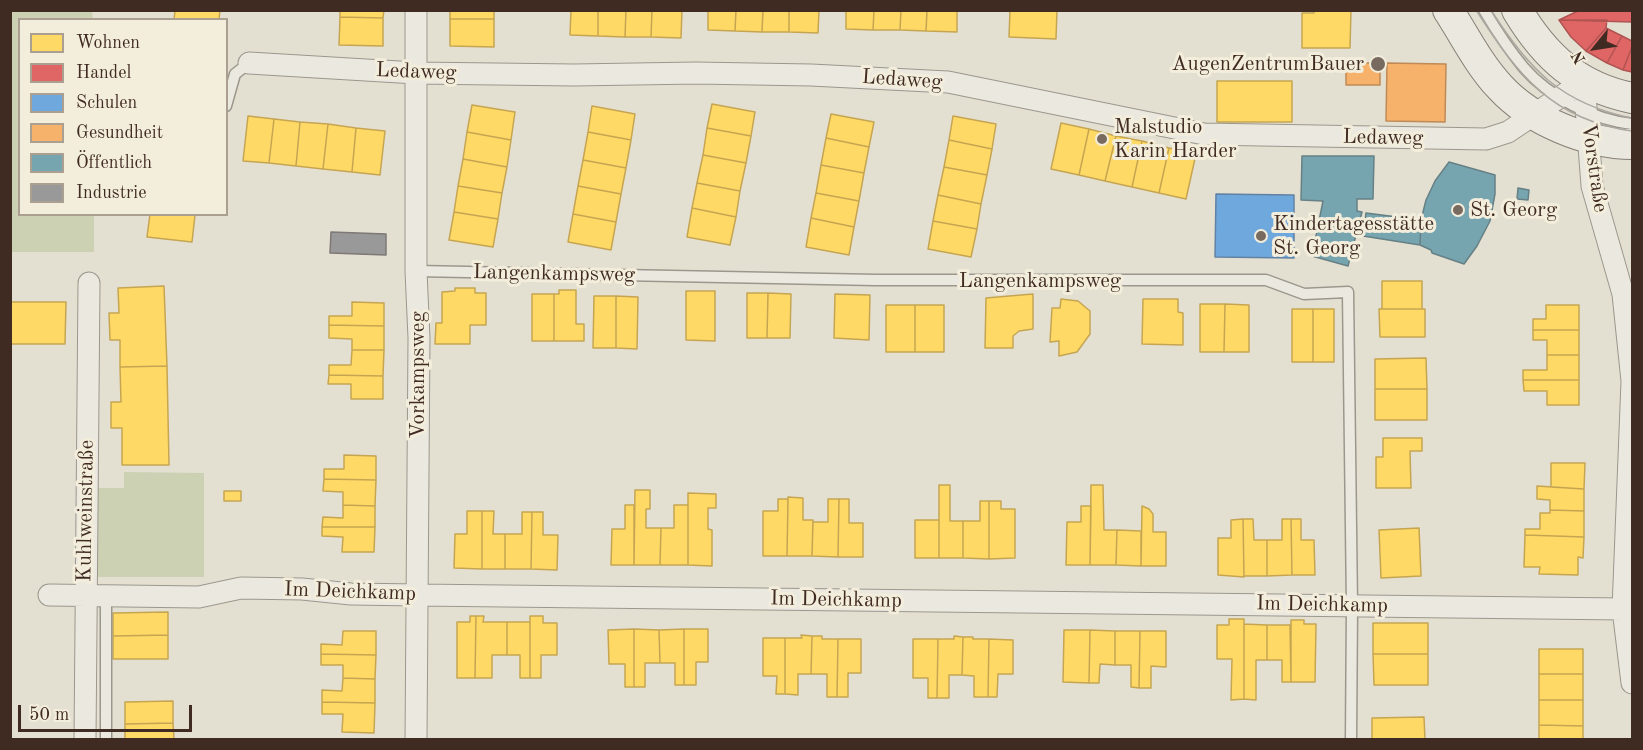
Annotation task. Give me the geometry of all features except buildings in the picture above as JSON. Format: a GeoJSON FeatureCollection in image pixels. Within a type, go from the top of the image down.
{"type":"FeatureCollection","features":[{"type":"Feature","properties":{"kind":"main road"},"geometry":{"type":"LineString","coordinates":[[1448,10],[1486,71],[1501,89],[1547,106],[1565,130],[1587,126],[1632,144]]}},
{"type":"Feature","properties":{"kind":"main road"},"geometry":{"type":"LineString","coordinates":[[1517,10],[1543,49],[1565,69],[1604,91],[1632,98]]}},
{"type":"Feature","properties":{"kind":"street","name":"Vorkampsweg"},"geometry":{"type":"LineString","coordinates":[[416,10],[418,338],[416,740]]}},
{"type":"Feature","properties":{"kind":"street","name":"Ledaweg"},"geometry":{"type":"LineString","coordinates":[[249,63],[416,73],[574,75],[696,73],[811,75],[948,82],[1204,134],[1486,140],[1508,132],[1584,81]]}},
{"type":"Feature","properties":{"kind":"street","name":"Vorstraße"},"geometry":{"type":"LineString","coordinates":[[1584,81],[1592,186],[1623,294],[1632,381],[1623,609],[1632,683]]}},
{"type":"Feature","properties":{"kind":"street","name":"Kuhlweinstraße"},"geometry":{"type":"LineString","coordinates":[[85,740],[96,595],[89,284]]}},
{"type":"Feature","properties":{"kind":"street","name":"Im Deichkamp"},"geometry":{"type":"LineString","coordinates":[[49,595],[199,597],[242,588],[302,589],[351,594],[1623,609]]}},
{"type":"Feature","properties":{"kind":"lane"},"geometry":{"type":"LineString","coordinates":[[1484,10],[1547,106]]}},
{"type":"Feature","properties":{"kind":"lane","name":"Ledaweg"},"geometry":{"type":"LineString","coordinates":[[228,100],[236,74],[249,63]]}},
{"type":"Feature","properties":{"kind":"lane"},"geometry":{"type":"LineString","coordinates":[[1587,126],[1603,118],[1632,124]]}},
{"type":"Feature","properties":{"kind":"lane","name":"Langenkampsweg"},"geometry":{"type":"LineString","coordinates":[[416,271],[876,280],[1266,280],[1304,294],[1348,292],[1352,606]]}},
{"type":"Feature","properties":{"kind":"lane"},"geometry":{"type":"LineString","coordinates":[[96,595],[106,740]]}},
{"type":"Feature","properties":{"kind":"lane"},"geometry":{"type":"LineString","coordinates":[[1351,740],[1352,606]]}},
{"type":"Feature","properties":{"kind":"green space"},"geometry":{"type":"Polygon","coordinates":[[[10,11],[92,11],[93,18],[18,18],[18,216],[94,216],[94,252],[11,252],[10,11]]]}},
{"type":"Feature","properties":{"kind":"green space"},"geometry":{"type":"Polygon","coordinates":[[[124,472],[204,473],[204,577],[95,577],[96,488],[124,488],[124,472]]]}},
{"type":"Feature","properties":{"kind":"tram line"},"geometry":{"type":"LineString","coordinates":[[1476,10],[1522,74],[1558,105],[1604,125],[1632,131]]}},
{"type":"Feature","properties":{"kind":"tram line"},"geometry":{"type":"LineString","coordinates":[[1491,10],[1519,50],[1550,81],[1586,104],[1632,118]]}},
{"type":"Feature","properties":{"kind":"place","name":"AugenZentrumBauer"},"geometry":{"type":"Point","coordinates":[1378,64]}},
{"type":"Feature","properties":{"kind":"place","name":"Malstudio Karin Harder"},"geometry":{"type":"Point","coordinates":[1102,139]}},
{"type":"Feature","properties":{"kind":"place","name":"St. Georg"},"geometry":{"type":"Point","coordinates":[1458,210]}},
{"type":"Feature","properties":{"kind":"place","name":"Kindertagesstätte St. Georg"},"geometry":{"type":"Point","coordinates":[1261,236]}}]}
